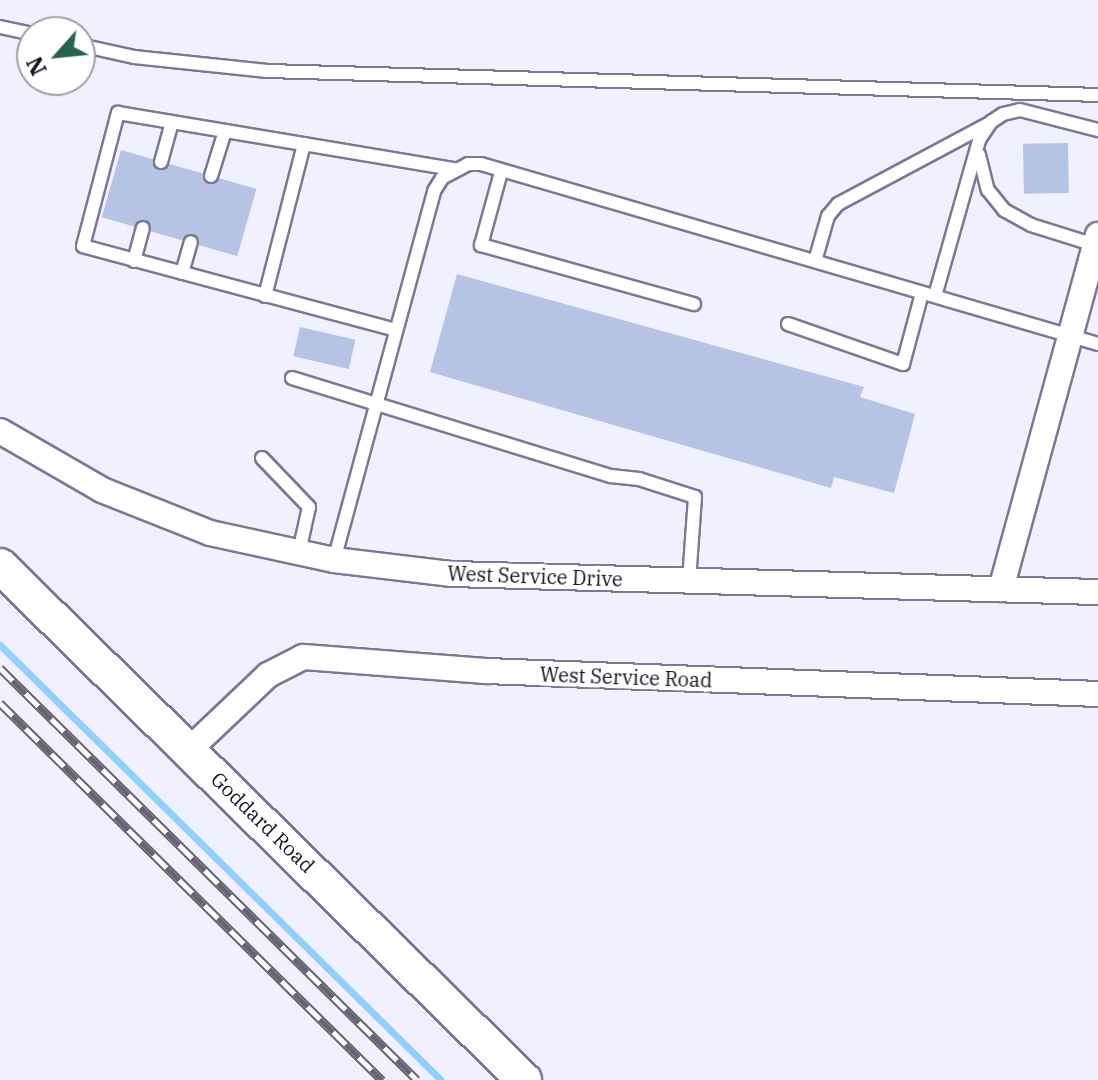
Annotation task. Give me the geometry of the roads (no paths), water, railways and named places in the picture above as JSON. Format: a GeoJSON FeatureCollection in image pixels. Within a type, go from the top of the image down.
{"type":"FeatureCollection","features":[{"type":"Feature","properties":{"kind":"main road","name":"Goddard Road"},"geometry":{"type":"LineString","coordinates":[[0,566],[524,1080]]}},
{"type":"Feature","properties":{"kind":"street"},"geometry":{"type":"LineString","coordinates":[[1001,589],[1096,240]]}},
{"type":"Feature","properties":{"kind":"street","name":"West Service Drive"},"geometry":{"type":"LineString","coordinates":[[0,431],[102,490],[210,533],[334,560],[452,574],[1098,592]]}},
{"type":"Feature","properties":{"kind":"street","name":"West Service Road"},"geometry":{"type":"LineString","coordinates":[[189,750],[268,675],[303,657],[486,671],[1098,694]]}},
{"type":"Feature","properties":{"kind":"lane"},"geometry":{"type":"LineString","coordinates":[[96,49],[134,57],[267,71],[1098,95]]}},
{"type":"Feature","properties":{"kind":"lane"},"geometry":{"type":"LineString","coordinates":[[815,261],[828,216],[838,204],[1003,114],[1020,110],[1098,130]]}},
{"type":"Feature","properties":{"kind":"lane"},"geometry":{"type":"LineString","coordinates":[[396,330],[83,246],[118,113],[454,169],[481,164],[1098,344]]}},
{"type":"Feature","properties":{"kind":"lane"},"geometry":{"type":"LineString","coordinates":[[161,162],[172,122]]}},
{"type":"Feature","properties":{"kind":"lane"},"geometry":{"type":"LineString","coordinates":[[788,324],[903,364],[979,140],[991,122]]}},
{"type":"Feature","properties":{"kind":"lane"},"geometry":{"type":"LineString","coordinates":[[211,176],[225,131]]}},
{"type":"Feature","properties":{"kind":"lane"},"geometry":{"type":"LineString","coordinates":[[979,140],[979,166],[988,190],[1004,210],[1031,225],[1096,240]]}},
{"type":"Feature","properties":{"kind":"lane"},"geometry":{"type":"LineString","coordinates":[[265,296],[304,144]]}},
{"type":"Feature","properties":{"kind":"lane"},"geometry":{"type":"LineString","coordinates":[[334,560],[434,191],[442,178],[454,169]]}},
{"type":"Feature","properties":{"kind":"lane"},"geometry":{"type":"LineString","coordinates":[[501,172],[481,245],[694,304]]}},
{"type":"Feature","properties":{"kind":"lane"},"geometry":{"type":"LineString","coordinates":[[134,261],[143,228]]}},
{"type":"Feature","properties":{"kind":"lane"},"geometry":{"type":"LineString","coordinates":[[182,273],[191,242]]}},
{"type":"Feature","properties":{"kind":"lane"},"geometry":{"type":"LineString","coordinates":[[292,378],[611,476],[639,479],[695,497],[689,581]]}},
{"type":"Feature","properties":{"kind":"lane"},"geometry":{"type":"LineString","coordinates":[[262,458],[309,507],[299,552]]}},
{"type":"Feature","properties":{"kind":"waterway"},"geometry":{"type":"LineString","coordinates":[[0,645],[441,1080]]}},
{"type":"Feature","properties":{"kind":"railway"},"geometry":{"type":"LineString","coordinates":[[0,668],[417,1080]]}},
{"type":"Feature","properties":{"kind":"railway"},"geometry":{"type":"LineString","coordinates":[[0,703],[382,1080]]}}]}
